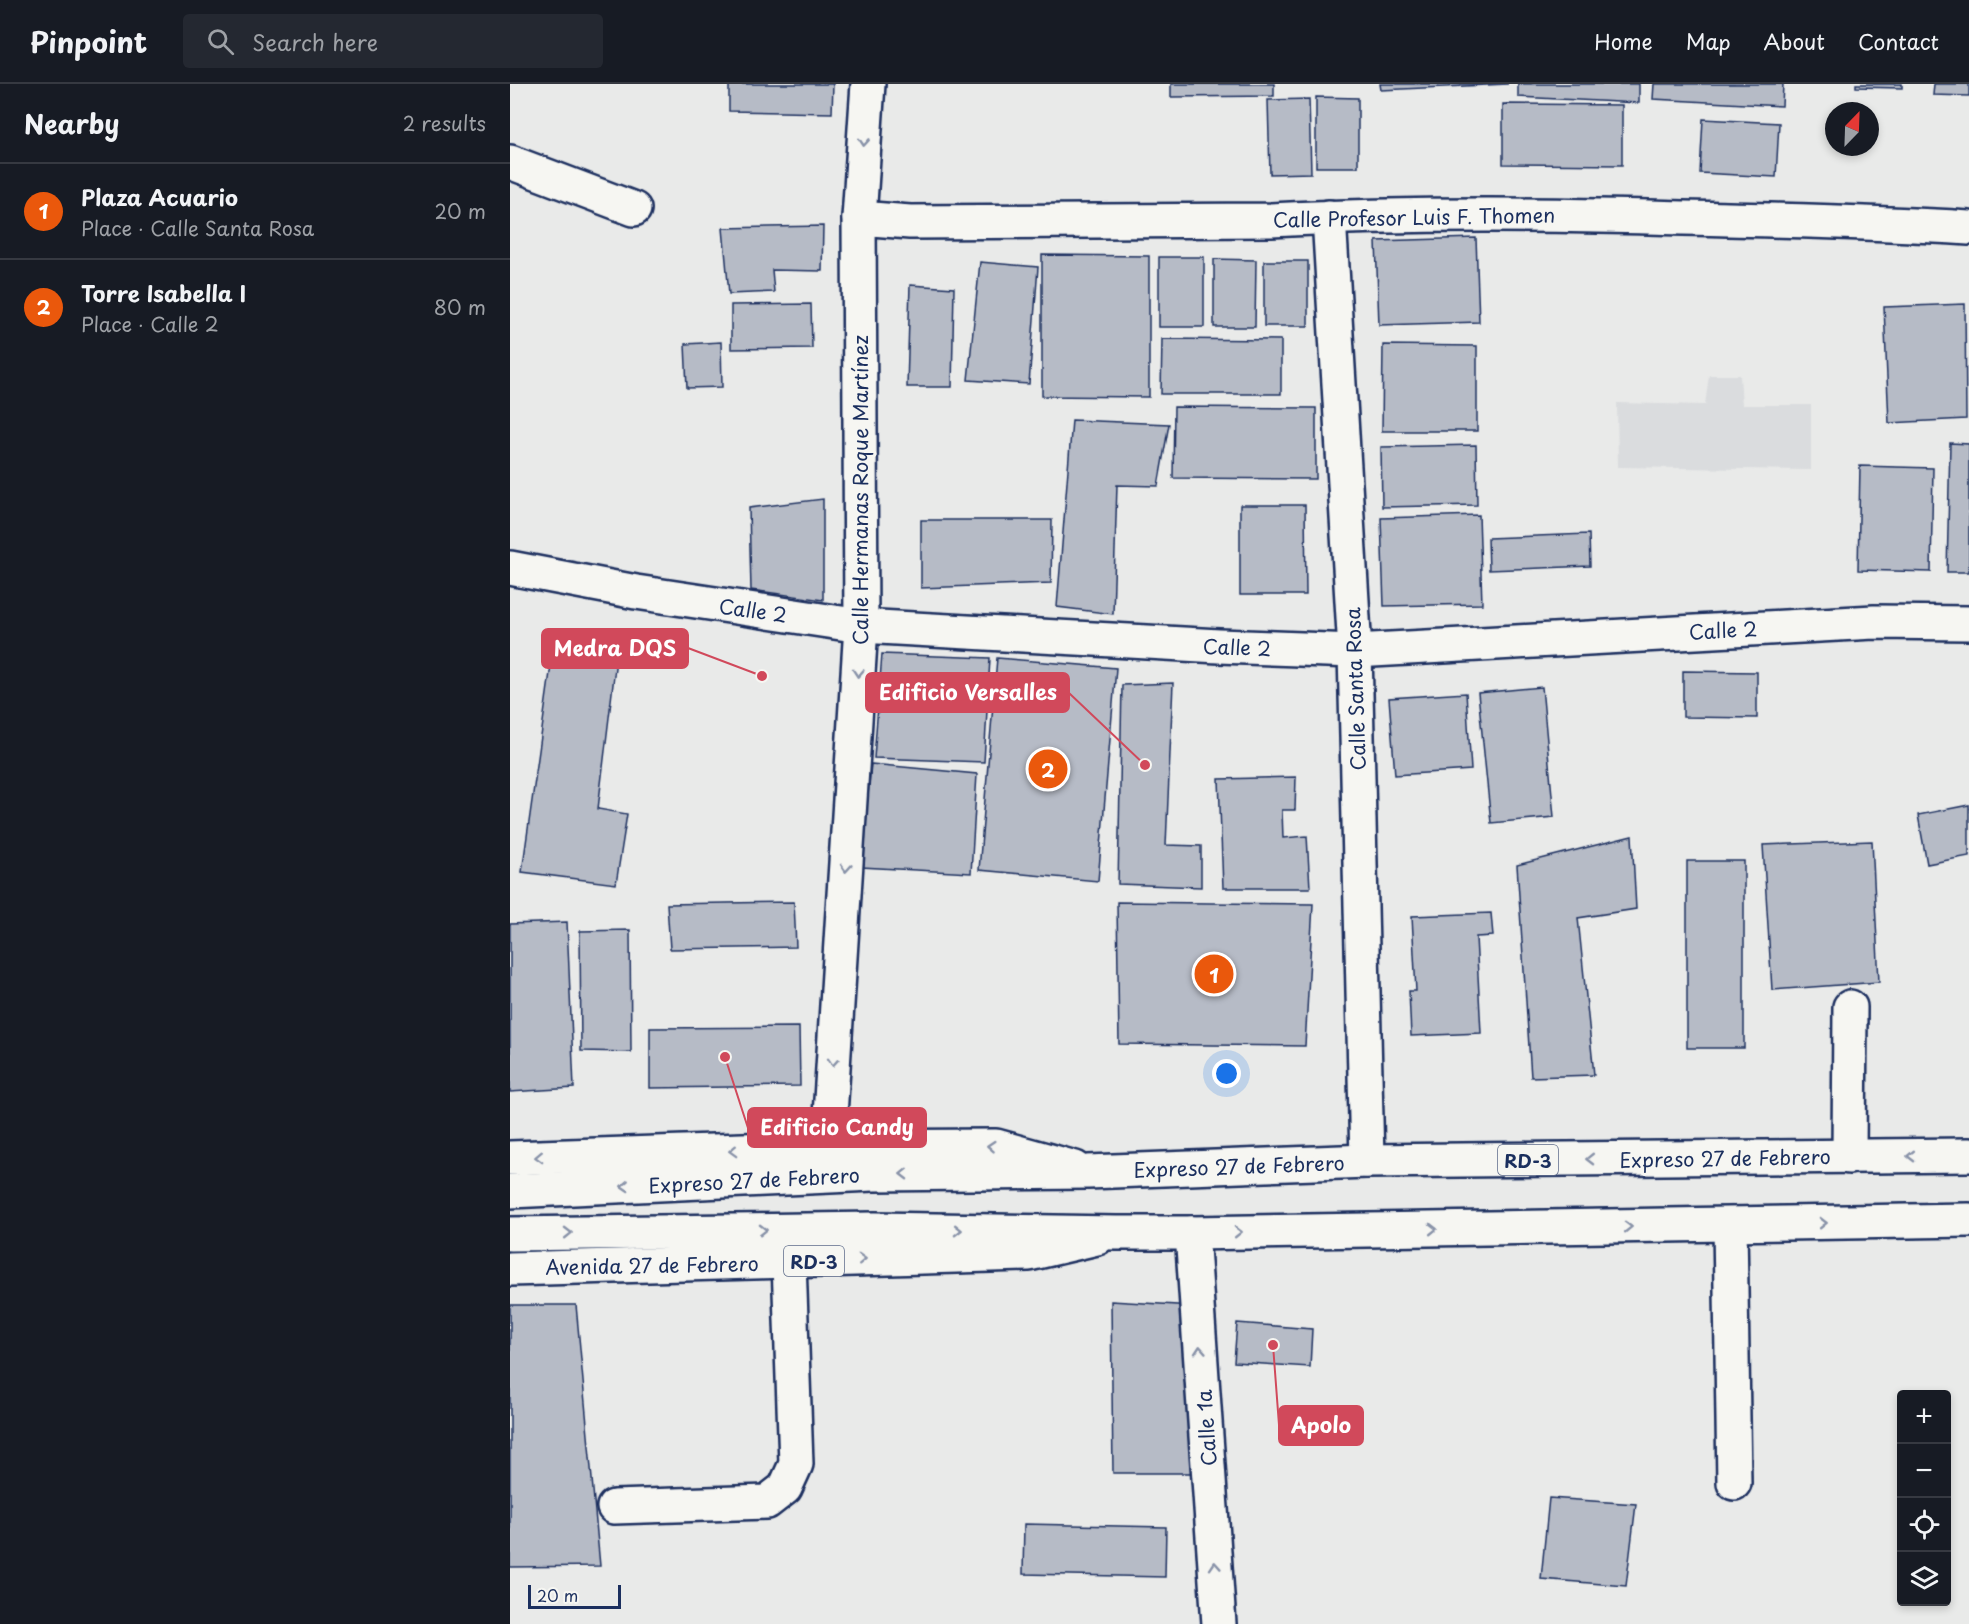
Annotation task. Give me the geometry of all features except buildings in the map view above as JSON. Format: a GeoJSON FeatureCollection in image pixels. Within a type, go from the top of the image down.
{"type":"FeatureCollection","features":[{"type":"Feature","properties":{"kind":"main road","name":"Calle Hermanas Roque Martínez"},"geometry":{"type":"LineString","coordinates":[[828,1147],[861,626],[859,218],[868,84]]}},
{"type":"Feature","properties":{"kind":"main road"},"geometry":{"type":"LineString","coordinates":[[510,162],[634,209]]}},
{"type":"Feature","properties":{"kind":"main road","name":"Calle Profesor Luis F. Thomen"},"geometry":{"type":"LineString","coordinates":[[859,218],[921,222],[1271,220],[1530,214],[1882,223],[1969,228]]}},
{"type":"Feature","properties":{"kind":"main road","name":"Calle Santa Rosa"},"geometry":{"type":"LineString","coordinates":[[1329,217],[1355,651],[1367,1161]]}},
{"type":"Feature","properties":{"kind":"main road","name":"Calle 2"},"geometry":{"type":"LineString","coordinates":[[510,568],[636,592],[861,626],[1219,646],[1355,651],[1874,621],[1969,623]]}},
{"type":"Feature","properties":{"kind":"main road"},"geometry":{"type":"LineString","coordinates":[[1849,1156],[1850,1007]]}},
{"type":"Feature","properties":{"kind":"main road","name":"RD-3"},"geometry":{"type":"LineString","coordinates":[[510,1158],[828,1147],[996,1146],[1088,1172]]}},
{"type":"Feature","properties":{"kind":"main road","name":"Expreso 27 de Febrero"},"geometry":{"type":"LineString","coordinates":[[510,1191],[873,1174],[1088,1172],[1367,1161],[1969,1155]]}},
{"type":"Feature","properties":{"kind":"main road","name":"RD-3"},"geometry":{"type":"LineString","coordinates":[[510,1234],[875,1228],[1192,1233],[1969,1220]]}},
{"type":"Feature","properties":{"kind":"main road"},"geometry":{"type":"LineString","coordinates":[[1730,1225],[1734,1483]]}},
{"type":"Feature","properties":{"kind":"main road","name":"Avenida 27 de Febrero"},"geometry":{"type":"LineString","coordinates":[[510,1269],[1029,1254],[1116,1233]]}},
{"type":"Feature","properties":{"kind":"main road","name":"Calle 1a"},"geometry":{"type":"LineString","coordinates":[[1192,1233],[1219,1624]]}},
{"type":"Feature","properties":{"kind":"main road"},"geometry":{"type":"LineString","coordinates":[[614,1507],[767,1502],[785,1488],[796,1464],[789,1262]]}},
{"type":"Feature","properties":{"kind":"shaded area"},"geometry":{"type":"Polygon","coordinates":[[[1709,375],[1740,375],[1742,405],[1811,405],[1811,470],[1618,467],[1617,403],[1705,405],[1709,375]]]}},
{"type":"Feature","properties":{"kind":"place","name":"Medra DQS"},"geometry":{"type":"Point","coordinates":[762,676]}},
{"type":"Feature","properties":{"kind":"place","name":"Edificio Versalles"},"geometry":{"type":"Point","coordinates":[1145,765]}},
{"type":"Feature","properties":{"kind":"place","name":"Torre Isabella I"},"geometry":{"type":"Point","coordinates":[1048,769]}},
{"type":"Feature","properties":{"kind":"place","name":"Plaza Acuario"},"geometry":{"type":"Point","coordinates":[1214,974]}},
{"type":"Feature","properties":{"kind":"place","name":"Edificio Candy"},"geometry":{"type":"Point","coordinates":[725,1057]}},
{"type":"Feature","properties":{"kind":"place","name":"Apolo"},"geometry":{"type":"Point","coordinates":[1273,1345]}}]}
